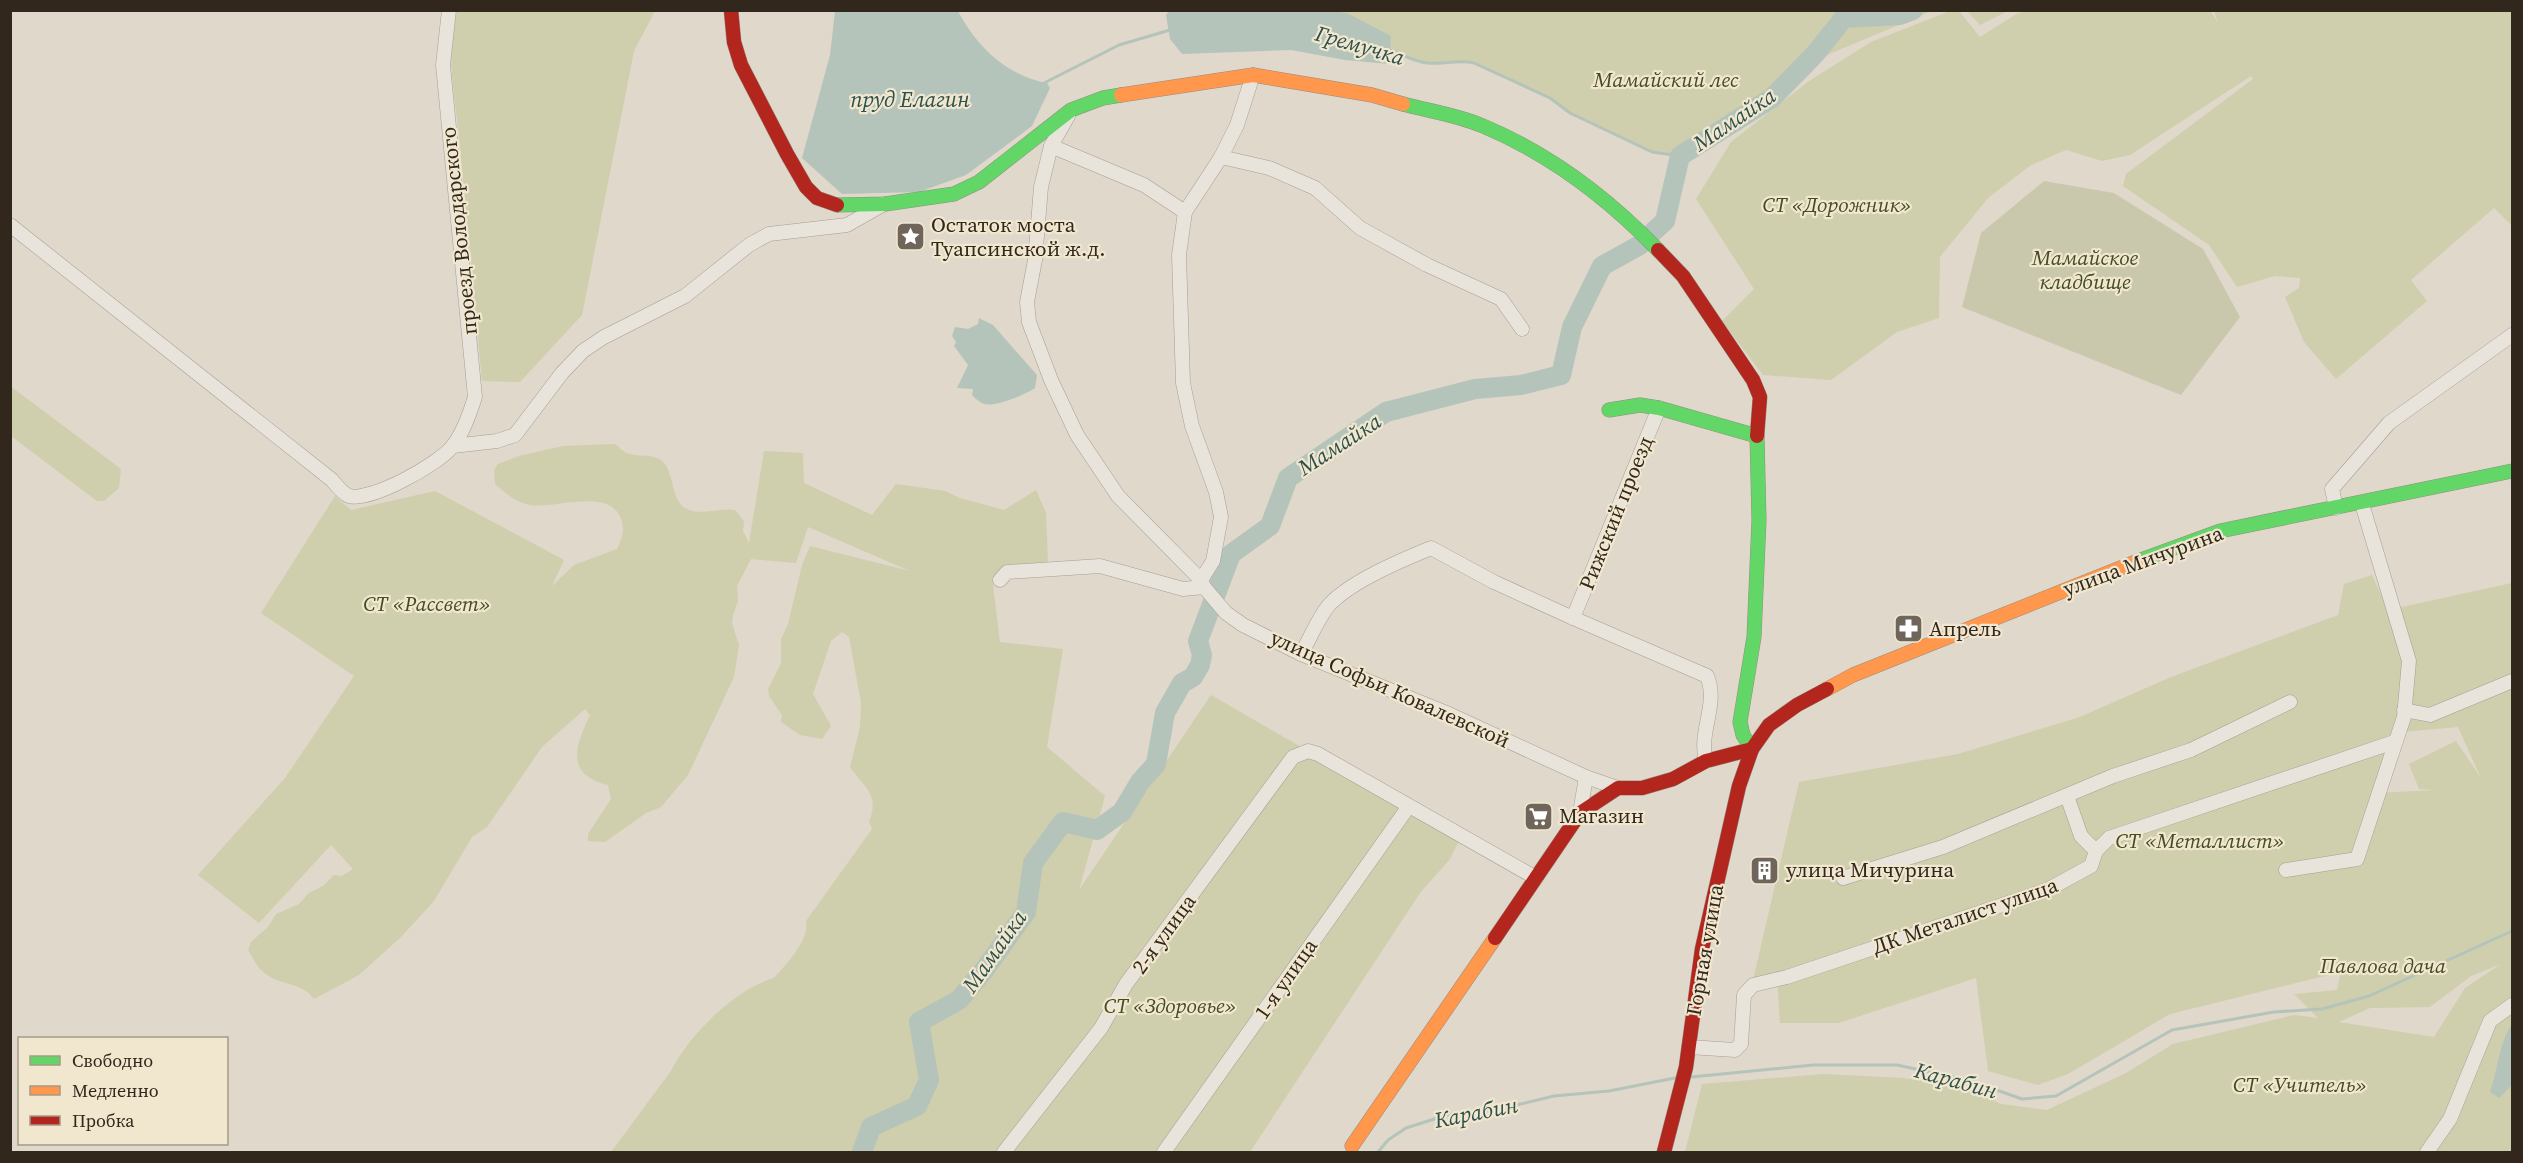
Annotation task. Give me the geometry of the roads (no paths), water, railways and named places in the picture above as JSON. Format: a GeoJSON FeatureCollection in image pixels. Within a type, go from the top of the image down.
{"type":"FeatureCollection","features":[{"type":"Feature","properties":{"kind":"street","name":"проезд Володарского"},"geometry":{"type":"LineString","coordinates":[[449,10],[443,65],[476,387],[471,410],[453,446]]}},
{"type":"Feature","properties":{"kind":"street"},"geometry":{"type":"LineString","coordinates":[[731,10],[734,42],[741,65],[806,187],[817,198],[831,205],[885,204],[927,200],[954,194],[979,182],[1071,110],[1103,98],[1253,75],[1372,95],[1482,125],[1545,157],[1593,190],[1636,227],[1683,276],[1753,380],[1760,397],[1757,436],[1759,520],[1754,637],[1740,722],[1743,735],[1752,749],[1706,761],[1673,779],[1642,788],[1618,788],[1581,813],[1352,1146]]}},
{"type":"Feature","properties":{"kind":"street"},"geometry":{"type":"LineString","coordinates":[[1000,580],[1007,572],[1100,566],[1183,589],[1204,586],[1213,561],[1221,517],[1216,492],[1192,426],[1183,383],[1179,255],[1185,212],[1221,157],[1237,125],[1253,75]]}},
{"type":"Feature","properties":{"kind":"street","name":"улица Софьи Ковалевской"},"geometry":{"type":"LineString","coordinates":[[1071,110],[1051,146],[1041,188],[1035,260],[1027,302],[1029,322],[1051,380],[1077,435],[1118,496],[1226,612],[1243,625],[1301,654],[1449,714],[1586,777],[1618,788]]}},
{"type":"Feature","properties":{"kind":"street"},"geometry":{"type":"LineString","coordinates":[[1051,146],[1144,185],[1185,212]]}},
{"type":"Feature","properties":{"kind":"street"},"geometry":{"type":"LineString","coordinates":[[1221,157],[1269,168],[1315,188],[1360,228],[1427,265],[1501,299],[1522,329]]}},
{"type":"Feature","properties":{"kind":"street"},"geometry":{"type":"LineString","coordinates":[[10,225],[350,496],[361,496],[409,477],[439,460],[453,446],[497,441],[515,435],[562,372],[583,351],[604,337],[685,296],[749,245],[770,234],[847,225],[885,204]]}},
{"type":"Feature","properties":{"kind":"street"},"geometry":{"type":"LineString","coordinates":[[2336,508],[2332,489],[2389,423],[2512,335]]}},
{"type":"Feature","properties":{"kind":"street"},"geometry":{"type":"LineString","coordinates":[[1609,410],[1640,405],[1659,408],[1757,436]]}},
{"type":"Feature","properties":{"kind":"street","name":"Рижский проезд"},"geometry":{"type":"LineString","coordinates":[[1573,618],[1659,408]]}},
{"type":"Feature","properties":{"kind":"street","name":"улица Мичурина"},"geometry":{"type":"LineString","coordinates":[[1752,749],[1762,733],[1790,709],[1834,684],[2107,572],[2220,531],[2362,504],[2512,471]]}},
{"type":"Feature","properties":{"kind":"street"},"geometry":{"type":"LineString","coordinates":[[2286,870],[2357,859],[2382,787],[2404,710],[2409,661],[2362,504]]}},
{"type":"Feature","properties":{"kind":"street"},"geometry":{"type":"LineString","coordinates":[[1301,654],[1329,605],[1380,572],[1431,548],[1494,582],[1707,676],[1713,694],[1702,745],[1706,761]]}},
{"type":"Feature","properties":{"kind":"street"},"geometry":{"type":"LineString","coordinates":[[2404,710],[2430,716],[2512,681]]}},
{"type":"Feature","properties":{"kind":"street"},"geometry":{"type":"LineString","coordinates":[[1843,878],[1943,847],[2114,776],[2191,750],[2290,702]]}},
{"type":"Feature","properties":{"kind":"street","name":"ДК Металист улица"},"geometry":{"type":"LineString","coordinates":[[1689,1047],[1735,1050],[1739,1047],[1742,1044],[1744,995],[1754,985],[1787,977],[2048,890],[2091,866],[2096,851],[2109,838],[2394,742]]}},
{"type":"Feature","properties":{"kind":"street","name":"Горная улица"},"geometry":{"type":"LineString","coordinates":[[1664,1152],[1686,1067],[1702,949],[1739,786],[1752,749]]}},
{"type":"Feature","properties":{"kind":"street","name":"2-я улица"},"geometry":{"type":"LineString","coordinates":[[1004,1152],[1101,1028],[1126,984],[1293,757],[1308,751],[1409,807]]}},
{"type":"Feature","properties":{"kind":"street"},"geometry":{"type":"LineString","coordinates":[[1581,813],[1586,777]]}},
{"type":"Feature","properties":{"kind":"street"},"geometry":{"type":"LineString","coordinates":[[2067,796],[2081,836],[2096,851]]}},
{"type":"Feature","properties":{"kind":"street"},"geometry":{"type":"LineString","coordinates":[[1409,807],[1536,878]]}},
{"type":"Feature","properties":{"kind":"street","name":"1-я улица"},"geometry":{"type":"LineString","coordinates":[[1164,1152],[1409,807]]}},
{"type":"Feature","properties":{"kind":"street"},"geometry":{"type":"LineString","coordinates":[[2427,1152],[2450,1119],[2490,1020],[2512,1005]]}},
{"type":"Feature","properties":{"kind":"water"},"geometry":{"type":"Polygon","coordinates":[[[1329,10],[1349,14],[1391,36],[1389,64],[1345,60],[1291,50],[1182,54],[1170,39],[1166,15],[1169,11],[1329,10]]]}},
{"type":"Feature","properties":{"kind":"water","name":"пруд Елагин"},"geometry":{"type":"Polygon","coordinates":[[[835,11],[958,11],[974,36],[994,57],[1018,73],[1047,83],[1050,88],[1032,126],[966,175],[919,192],[842,194],[802,158],[830,55],[835,11]]]}},
{"type":"Feature","properties":{"kind":"water"},"geometry":{"type":"Polygon","coordinates":[[[979,318],[993,325],[1037,375],[1035,388],[1010,400],[984,404],[972,395],[973,389],[957,388],[968,365],[954,346],[956,342],[952,336],[955,327],[968,329],[978,324],[979,318]]]}},
{"type":"Feature","properties":{"kind":"water"},"geometry":{"type":"Polygon","coordinates":[[[2512,1024],[2512,1085],[2499,1098],[2490,1092],[2501,1048],[2512,1024]]]}},
{"type":"Feature","properties":{"kind":"waterway","name":"Мамайка"},"geometry":{"type":"LineString","coordinates":[[1653,232],[1665,221],[1680,156],[1772,98],[1815,54],[1844,18],[1900,15],[1913,10]]}},
{"type":"Feature","properties":{"kind":"waterway","name":"Гремучка"},"geometry":{"type":"LineString","coordinates":[[1044,83],[1119,45],[1170,30]]}},
{"type":"Feature","properties":{"kind":"waterway","name":"Гремучка"},"geometry":{"type":"LineString","coordinates":[[1386,49],[1427,63],[1474,63],[1550,98],[1570,113],[1652,152],[1680,156]]}},
{"type":"Feature","properties":{"kind":"waterway","name":"Мамайка"},"geometry":{"type":"LineString","coordinates":[[862,1152],[871,1127],[917,1106],[929,1080],[919,1022],[959,1000],[985,969],[1026,912],[1033,863],[1063,822],[1097,830],[1122,812],[1140,782],[1156,764],[1165,713],[1182,683],[1193,677],[1200,665],[1202,655],[1198,641],[1231,554],[1270,526],[1288,478],[1386,412],[1475,389],[1521,385],[1561,375],[1572,327],[1602,266],[1640,245]]}},
{"type":"Feature","properties":{"kind":"waterway","name":"Карабин"},"geometry":{"type":"LineString","coordinates":[[1691,1077],[1813,1065],[1897,1065],[1971,1081],[2022,1099],[2056,1096],[2172,1030],[2274,1012],[2322,1009],[2369,996],[2512,931]]}},
{"type":"Feature","properties":{"kind":"waterway","name":"Карабин"},"geometry":{"type":"LineString","coordinates":[[1378,1152],[1388,1140],[1406,1128],[1450,1114],[1496,1110],[1554,1096],[1609,1091],[1675,1078]]}},
{"type":"Feature","properties":{"kind":"place","name":"Остаток моста Туапсинской ж.д."},"geometry":{"type":"Point","coordinates":[910,237]}},
{"type":"Feature","properties":{"kind":"place","name":"Апрель"},"geometry":{"type":"Point","coordinates":[1908,629]}},
{"type":"Feature","properties":{"kind":"place","name":"Магазин"},"geometry":{"type":"Point","coordinates":[1538,816]}},
{"type":"Feature","properties":{"kind":"place","name":"улица Мичурина"},"geometry":{"type":"Point","coordinates":[1765,870]}},
{"type":"Feature","properties":{"kind":"park label","name":"Мамайский лес"},"geometry":{"type":"Point","coordinates":[1666,80]}},
{"type":"Feature","properties":{"kind":"park label","name":"СТ «Дорожник»"},"geometry":{"type":"Point","coordinates":[1837,205]}},
{"type":"Feature","properties":{"kind":"park label","name":"Мамайское кладбище"},"geometry":{"type":"Point","coordinates":[2085,270]}},
{"type":"Feature","properties":{"kind":"park label","name":"СТ «Рассвет»"},"geometry":{"type":"Point","coordinates":[427,604]}},
{"type":"Feature","properties":{"kind":"park label","name":"СТ «Металлист»"},"geometry":{"type":"Point","coordinates":[2200,841]}},
{"type":"Feature","properties":{"kind":"park label","name":"Павлова дача"},"geometry":{"type":"Point","coordinates":[2383,966]}},
{"type":"Feature","properties":{"kind":"park label","name":"СТ «Здоровье»"},"geometry":{"type":"Point","coordinates":[1170,1006]}},
{"type":"Feature","properties":{"kind":"park label","name":"СТ «Учитель»"},"geometry":{"type":"Point","coordinates":[2300,1085]}}]}
